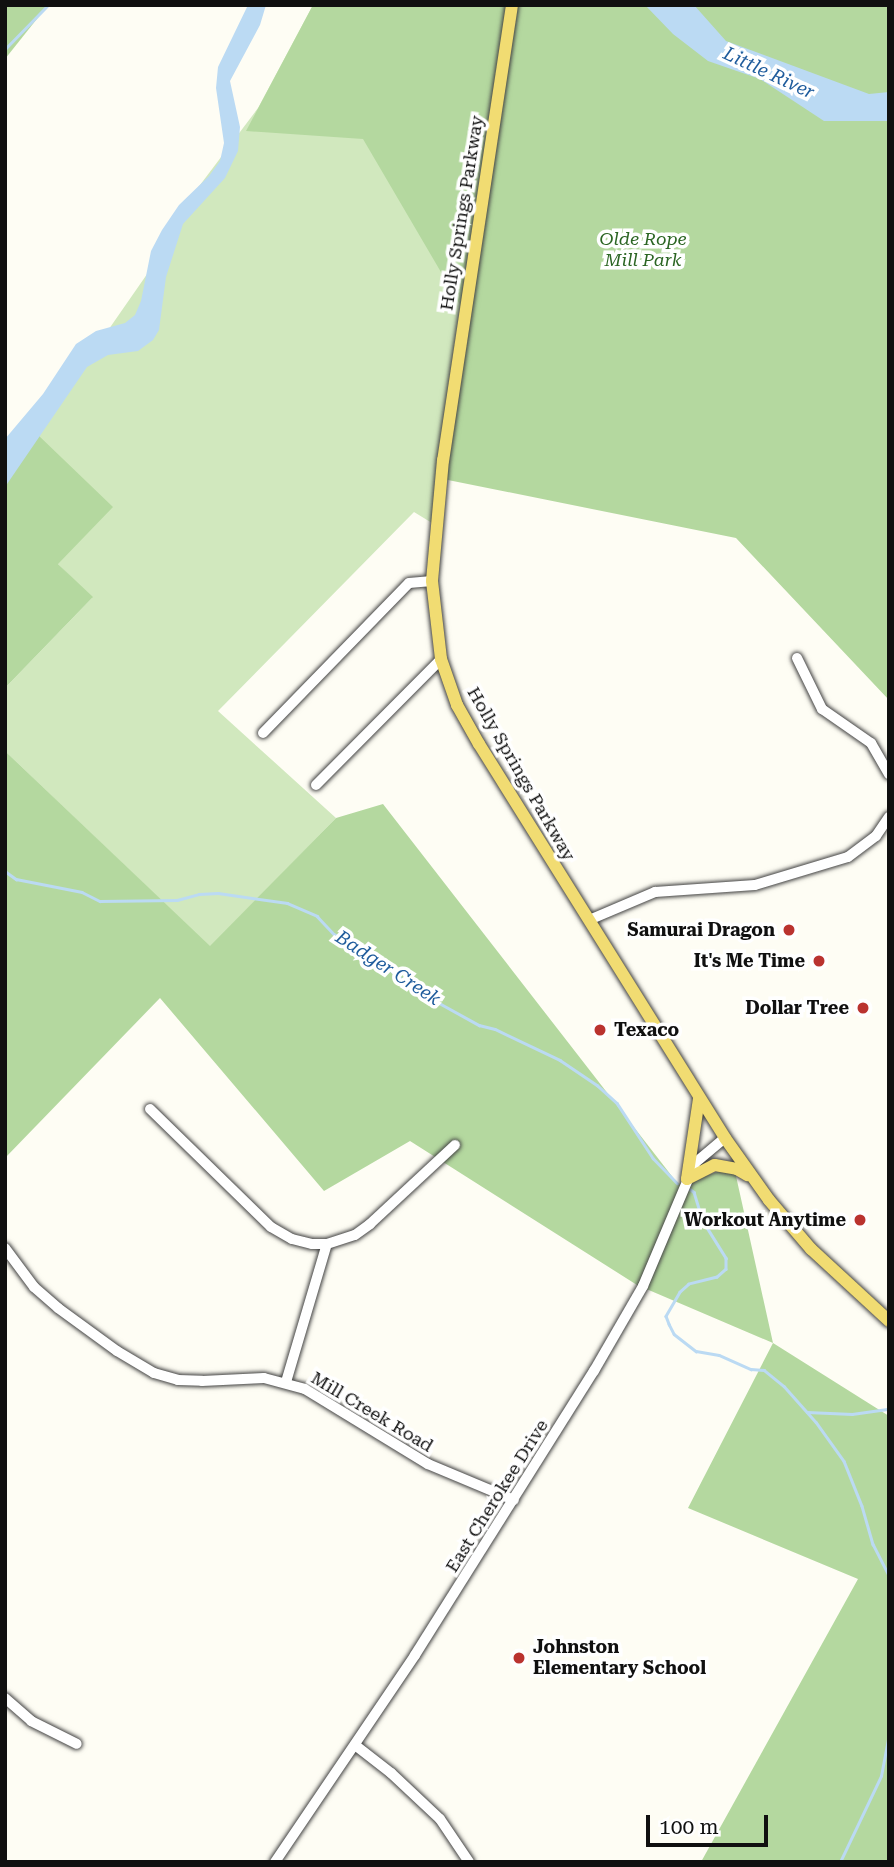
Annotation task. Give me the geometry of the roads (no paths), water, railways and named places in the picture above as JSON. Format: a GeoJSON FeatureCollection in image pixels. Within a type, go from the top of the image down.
{"type":"FeatureCollection","features":[{"type":"Feature","properties":{"kind":"main road","name":"Holly Springs Parkway"},"geometry":{"type":"LineString","coordinates":[[511,11],[443,460],[432,582],[441,659],[467,724],[724,1138],[752,1178],[811,1249],[889,1321]]}},
{"type":"Feature","properties":{"kind":"main road"},"geometry":{"type":"LineString","coordinates":[[687,1180],[699,1098]]}},
{"type":"Feature","properties":{"kind":"main road"},"geometry":{"type":"LineString","coordinates":[[687,1180],[715,1165],[737,1169],[752,1178]]}},
{"type":"Feature","properties":{"kind":"street"},"geometry":{"type":"LineString","coordinates":[[263,733],[409,583],[432,582]]}},
{"type":"Feature","properties":{"kind":"street"},"geometry":{"type":"LineString","coordinates":[[797,658],[822,709],[871,743],[889,774]]}},
{"type":"Feature","properties":{"kind":"street"},"geometry":{"type":"LineString","coordinates":[[316,785],[441,659]]}},
{"type":"Feature","properties":{"kind":"street"},"geometry":{"type":"LineString","coordinates":[[589,920],[655,892],[755,885],[848,857],[876,836],[889,817]]}},
{"type":"Feature","properties":{"kind":"street"},"geometry":{"type":"LineString","coordinates":[[150,1109],[271,1227],[292,1239],[312,1244],[327,1244],[355,1235],[455,1145]]}},
{"type":"Feature","properties":{"kind":"street","name":"East Cherokee Drive"},"geometry":{"type":"LineString","coordinates":[[275,1862],[355,1745],[514,1500],[622,1325],[643,1286],[687,1180],[702,1156],[724,1138]]}},
{"type":"Feature","properties":{"kind":"street"},"geometry":{"type":"LineString","coordinates":[[286,1382],[327,1244]]}},
{"type":"Feature","properties":{"kind":"street","name":"Mill Creek Road"},"geometry":{"type":"LineString","coordinates":[[7,1256],[34,1287],[58,1308],[117,1351],[154,1373],[178,1380],[264,1378],[286,1382],[327,1400],[428,1464],[514,1500]]}},
{"type":"Feature","properties":{"kind":"street"},"geometry":{"type":"LineString","coordinates":[[5,1698],[31,1721],[77,1744]]}},
{"type":"Feature","properties":{"kind":"street"},"geometry":{"type":"LineString","coordinates":[[355,1745],[440,1819],[469,1862]]}},
{"type":"Feature","properties":{"kind":"water"},"geometry":{"type":"Polygon","coordinates":[[[248,5],[266,5],[260,25],[230,81],[240,127],[238,151],[225,178],[183,224],[166,277],[159,330],[153,340],[138,351],[108,355],[87,367],[5,487],[5,439],[43,394],[76,344],[96,331],[125,323],[135,315],[141,301],[151,251],[162,230],[179,205],[209,176],[220,161],[224,143],[216,88],[218,67],[248,5]]]}},
{"type":"Feature","properties":{"kind":"water"},"geometry":{"type":"Polygon","coordinates":[[[645,5],[694,5],[726,41],[869,94],[889,92],[889,121],[824,121],[760,79],[708,61],[673,34],[645,5]]]}},
{"type":"Feature","properties":{"kind":"waterway","name":"Little River"},"geometry":{"type":"LineString","coordinates":[[5,49],[48,5]]}},
{"type":"Feature","properties":{"kind":"waterway","name":"Badger Creek"},"geometry":{"type":"LineString","coordinates":[[5,871],[16,879],[82,892],[100,901],[177,900],[199,894],[218,893],[287,903],[317,916],[334,934],[377,959],[409,985],[432,999],[479,1025],[495,1029],[560,1060],[597,1085],[617,1103],[653,1158],[677,1183]]}},
{"type":"Feature","properties":{"kind":"waterway","name":"Badger Creek"},"geometry":{"type":"LineString","coordinates":[[690,1189],[694,1192],[703,1221],[726,1258],[726,1269],[717,1277],[689,1284],[680,1292],[666,1316],[674,1334],[696,1351],[719,1355],[751,1369],[764,1370],[784,1386],[816,1422],[844,1461],[862,1506],[873,1544],[889,1576]]}},
{"type":"Feature","properties":{"kind":"waterway"},"geometry":{"type":"LineString","coordinates":[[807,1412],[852,1414],[889,1409]]}},
{"type":"Feature","properties":{"kind":"waterway","name":"Badger Creek"},"geometry":{"type":"LineString","coordinates":[[840,1862],[881,1776],[889,1734]]}},
{"type":"Feature","properties":{"kind":"place","name":"Samurai Dragon"},"geometry":{"type":"Point","coordinates":[789,930]}},
{"type":"Feature","properties":{"kind":"place","name":"It's Me Time"},"geometry":{"type":"Point","coordinates":[819,961]}},
{"type":"Feature","properties":{"kind":"place","name":"Dollar Tree"},"geometry":{"type":"Point","coordinates":[863,1008]}},
{"type":"Feature","properties":{"kind":"place","name":"Texaco"},"geometry":{"type":"Point","coordinates":[600,1030]}},
{"type":"Feature","properties":{"kind":"place","name":"Workout Anytime"},"geometry":{"type":"Point","coordinates":[860,1220]}},
{"type":"Feature","properties":{"kind":"place","name":"Johnston Elementary School"},"geometry":{"type":"Point","coordinates":[519,1658]}},
{"type":"Feature","properties":{"kind":"park label","name":"Olde Rope Mill Park"},"geometry":{"type":"Point","coordinates":[643,250]}}]}
